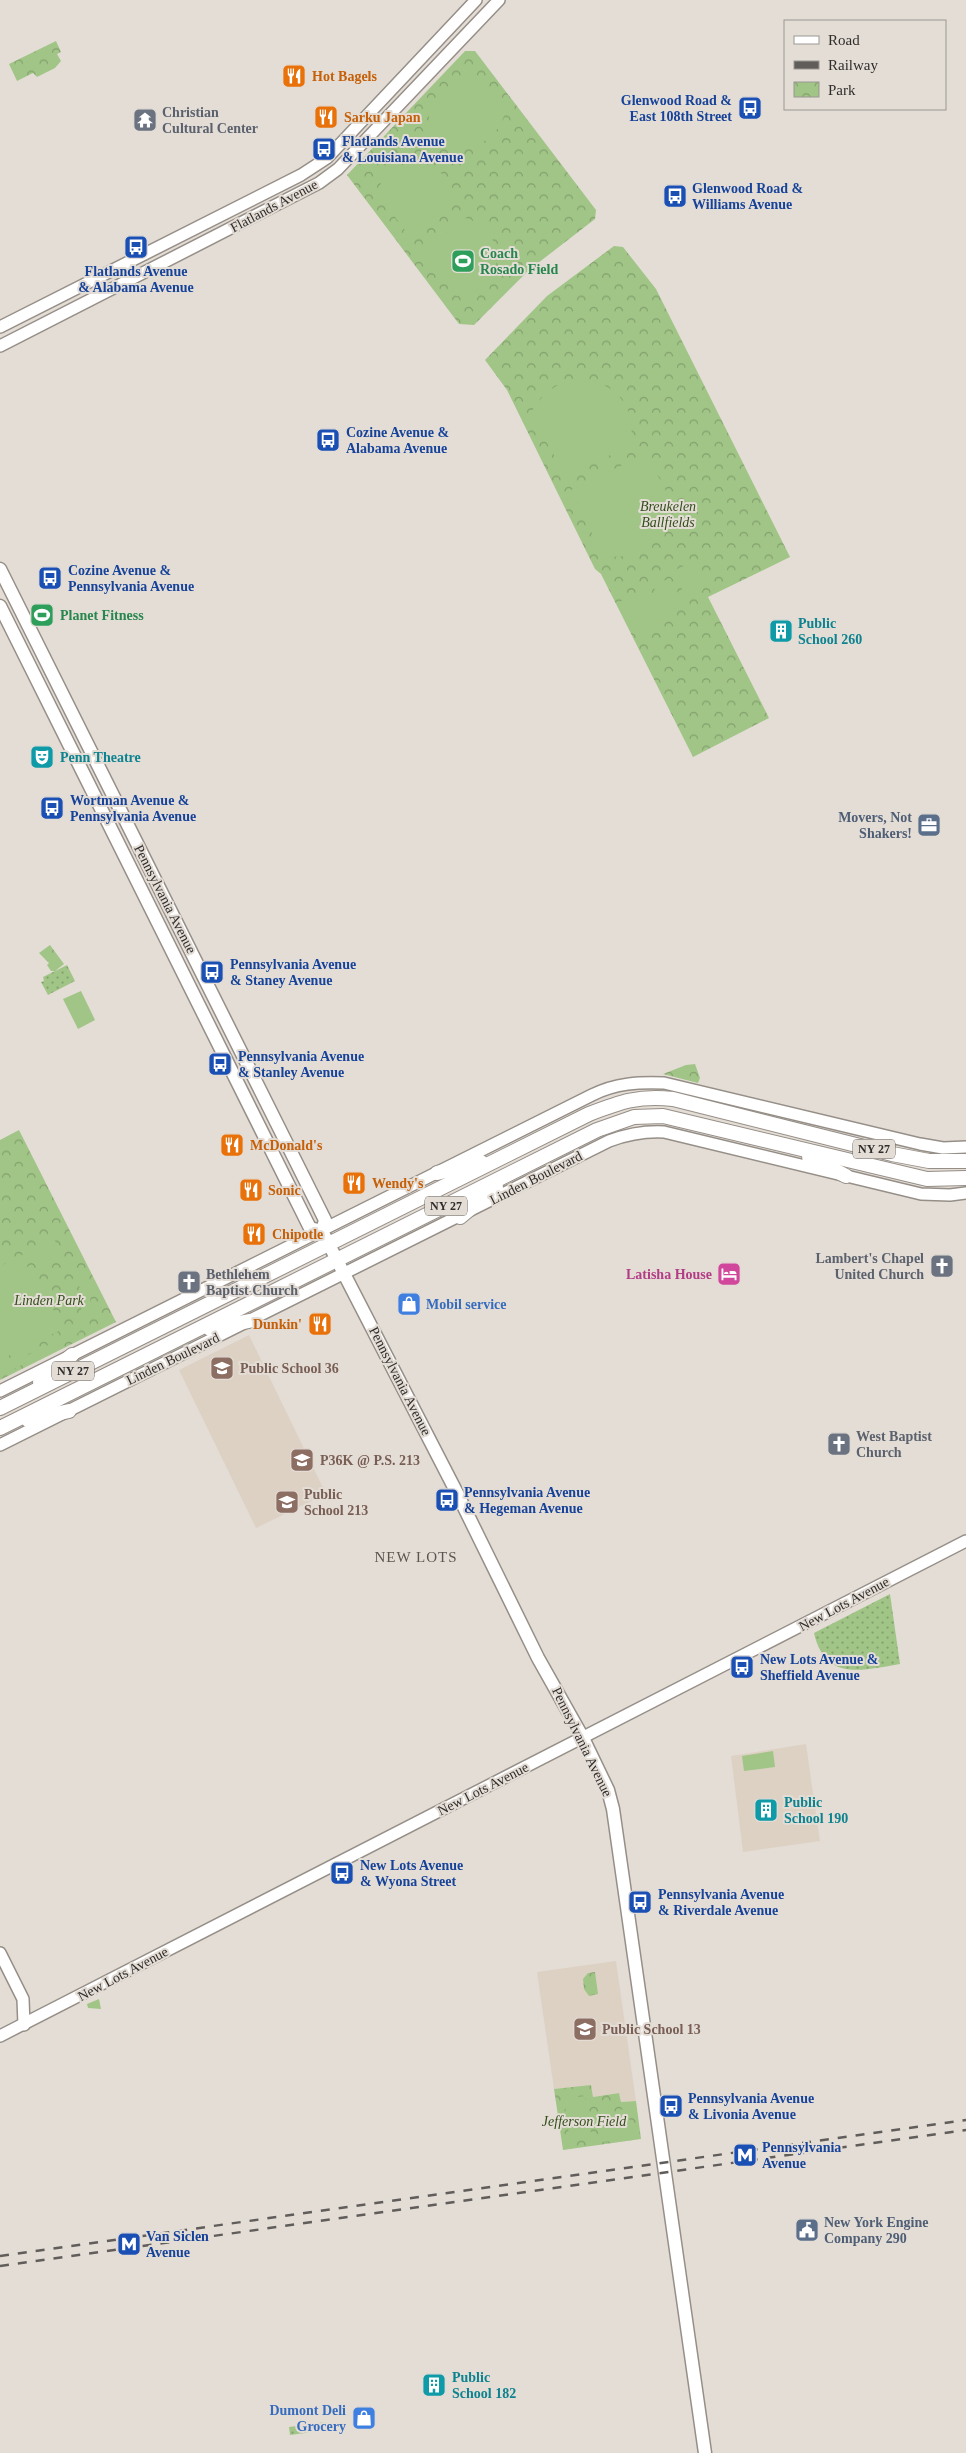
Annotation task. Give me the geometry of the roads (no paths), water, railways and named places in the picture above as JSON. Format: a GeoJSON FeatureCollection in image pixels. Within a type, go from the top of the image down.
{"type":"FeatureCollection","features":[{"type":"Feature","properties":{"kind":"highway","name":"NY 27"},"geometry":{"type":"LineString","coordinates":[[0,1408],[506,1156],[610,1106],[629,1099],[657,1097],[744,1116],[900,1155],[945,1162],[966,1161]]}},
{"type":"Feature","properties":{"kind":"highway","name":"Linden Boulevard"},"geometry":{"type":"LineString","coordinates":[[3,1427],[597,1130],[634,1117],[663,1116],[924,1179],[966,1178]]}},
{"type":"Feature","properties":{"kind":"highway"},"geometry":{"type":"LineString","coordinates":[[786,1146],[846,1176]]}},
{"type":"Feature","properties":{"kind":"highway"},"geometry":{"type":"LineString","coordinates":[[436,1173],[506,1156]]}},
{"type":"Feature","properties":{"kind":"highway"},"geometry":{"type":"LineString","coordinates":[[460,1216],[518,1170]]}},
{"type":"Feature","properties":{"kind":"highway"},"geometry":{"type":"LineString","coordinates":[[192,1332],[249,1321]]}},
{"type":"Feature","properties":{"kind":"highway"},"geometry":{"type":"LineString","coordinates":[[22,1396],[72,1355]]}},
{"type":"Feature","properties":{"kind":"highway"},"geometry":{"type":"LineString","coordinates":[[3,1427],[69,1411]]}},
{"type":"Feature","properties":{"kind":"main road","name":"Pennsylvania Avenue"},"geometry":{"type":"LineString","coordinates":[[0,569],[325,1220],[322,1230],[346,1274],[538,1658],[583,1738],[608,1790],[614,1809],[705,2453]]}},
{"type":"Feature","properties":{"kind":"main road","name":"Pennsylvania Avenue"},"geometry":{"type":"LineString","coordinates":[[0,606],[310,1228],[322,1230]]}},
{"type":"Feature","properties":{"kind":"street","name":"Flatlands Avenue"},"geometry":{"type":"LineString","coordinates":[[0,327],[301,175],[327,158],[476,0]]}},
{"type":"Feature","properties":{"kind":"street","name":"Flatlands Avenue"},"geometry":{"type":"LineString","coordinates":[[0,346],[319,183],[338,169],[499,0]]}},
{"type":"Feature","properties":{"kind":"street"},"geometry":{"type":"LineString","coordinates":[[0,1391],[603,1090],[640,1082],[672,1085],[920,1144],[943,1148],[966,1147]]}},
{"type":"Feature","properties":{"kind":"street","name":"Linden Boulevard"},"geometry":{"type":"LineString","coordinates":[[0,1445],[346,1274],[609,1141],[644,1131],[678,1134],[930,1196],[966,1193]]}},
{"type":"Feature","properties":{"kind":"street","name":"New Lots Avenue"},"geometry":{"type":"LineString","coordinates":[[0,2036],[966,1541]]}},
{"type":"Feature","properties":{"kind":"street"},"geometry":{"type":"LineString","coordinates":[[0,1953],[23,1999],[24,2025]]}},
{"type":"Feature","properties":{"kind":"railway"},"geometry":{"type":"LineString","coordinates":[[0,2256],[966,2120]]}},
{"type":"Feature","properties":{"kind":"railway"},"geometry":{"type":"LineString","coordinates":[[0,2266],[966,2130]]}},
{"type":"Feature","properties":{"kind":"place","name":"Hot Bagels"},"geometry":{"type":"Point","coordinates":[294,76]}},
{"type":"Feature","properties":{"kind":"place","name":"Glenwood Road & East 108th Street"},"geometry":{"type":"Point","coordinates":[750,108]}},
{"type":"Feature","properties":{"kind":"place","name":"Sarku Japan"},"geometry":{"type":"Point","coordinates":[326,117]}},
{"type":"Feature","properties":{"kind":"place","name":"Christian Cultural Center"},"geometry":{"type":"Point","coordinates":[145,120]}},
{"type":"Feature","properties":{"kind":"place","name":"Flatlands Avenue & Louisiana Avenue"},"geometry":{"type":"Point","coordinates":[324,149]}},
{"type":"Feature","properties":{"kind":"place","name":"Glenwood Road & Williams Avenue"},"geometry":{"type":"Point","coordinates":[675,196]}},
{"type":"Feature","properties":{"kind":"place","name":"Flatlands Avenue & Alabama Avenue"},"geometry":{"type":"Point","coordinates":[136,247]}},
{"type":"Feature","properties":{"kind":"place","name":"Coach Rosado Field"},"geometry":{"type":"Point","coordinates":[463,261]}},
{"type":"Feature","properties":{"kind":"place","name":"Cozine Avenue & Alabama Avenue"},"geometry":{"type":"Point","coordinates":[328,440]}},
{"type":"Feature","properties":{"kind":"place","name":"Cozine Avenue & Pennsylvania Avenue"},"geometry":{"type":"Point","coordinates":[50,578]}},
{"type":"Feature","properties":{"kind":"place","name":"Planet Fitness"},"geometry":{"type":"Point","coordinates":[42,615]}},
{"type":"Feature","properties":{"kind":"place","name":"Public School 260"},"geometry":{"type":"Point","coordinates":[781,631]}},
{"type":"Feature","properties":{"kind":"place","name":"Penn Theatre"},"geometry":{"type":"Point","coordinates":[42,757]}},
{"type":"Feature","properties":{"kind":"place","name":"Wortman Avenue & Pennsylvania Avenue"},"geometry":{"type":"Point","coordinates":[52,808]}},
{"type":"Feature","properties":{"kind":"place","name":"Movers, Not Shakers!"},"geometry":{"type":"Point","coordinates":[929,825]}},
{"type":"Feature","properties":{"kind":"place","name":"Pennsylvania Avenue & Staney Avenue"},"geometry":{"type":"Point","coordinates":[212,972]}},
{"type":"Feature","properties":{"kind":"place","name":"Pennsylvania Avenue & Stanley Avenue"},"geometry":{"type":"Point","coordinates":[220,1064]}},
{"type":"Feature","properties":{"kind":"place","name":"McDonald's"},"geometry":{"type":"Point","coordinates":[232,1145]}},
{"type":"Feature","properties":{"kind":"place","name":"Wendy's"},"geometry":{"type":"Point","coordinates":[354,1183]}},
{"type":"Feature","properties":{"kind":"place","name":"Sonic"},"geometry":{"type":"Point","coordinates":[251,1190]}},
{"type":"Feature","properties":{"kind":"place","name":"Chipotle"},"geometry":{"type":"Point","coordinates":[254,1234]}},
{"type":"Feature","properties":{"kind":"place","name":"Lambert's Chapel United Church"},"geometry":{"type":"Point","coordinates":[942,1266]}},
{"type":"Feature","properties":{"kind":"place","name":"Latisha House"},"geometry":{"type":"Point","coordinates":[729,1274]}},
{"type":"Feature","properties":{"kind":"place","name":"Bethlehem Baptist Church"},"geometry":{"type":"Point","coordinates":[189,1282]}},
{"type":"Feature","properties":{"kind":"place","name":"Mobil service"},"geometry":{"type":"Point","coordinates":[409,1304]}},
{"type":"Feature","properties":{"kind":"place","name":"Dunkin'"},"geometry":{"type":"Point","coordinates":[320,1324]}},
{"type":"Feature","properties":{"kind":"place","name":"Public School 36"},"geometry":{"type":"Point","coordinates":[222,1368]}},
{"type":"Feature","properties":{"kind":"place","name":"West Baptist Church"},"geometry":{"type":"Point","coordinates":[839,1444]}},
{"type":"Feature","properties":{"kind":"place","name":"P36K @ P.S. 213"},"geometry":{"type":"Point","coordinates":[302,1460]}},
{"type":"Feature","properties":{"kind":"place","name":"Pennsylvania Avenue & Hegeman Avenue"},"geometry":{"type":"Point","coordinates":[447,1500]}},
{"type":"Feature","properties":{"kind":"place","name":"Public School 213"},"geometry":{"type":"Point","coordinates":[287,1502]}},
{"type":"Feature","properties":{"kind":"place","name":"New Lots Avenue & Sheffield Avenue"},"geometry":{"type":"Point","coordinates":[742,1667]}},
{"type":"Feature","properties":{"kind":"place","name":"Public School 190"},"geometry":{"type":"Point","coordinates":[766,1810]}},
{"type":"Feature","properties":{"kind":"place","name":"New Lots Avenue & Wyona Street"},"geometry":{"type":"Point","coordinates":[342,1873]}},
{"type":"Feature","properties":{"kind":"place","name":"Pennsylvania Avenue & Riverdale Avenue"},"geometry":{"type":"Point","coordinates":[640,1902]}},
{"type":"Feature","properties":{"kind":"place","name":"Public School 13"},"geometry":{"type":"Point","coordinates":[585,2029]}},
{"type":"Feature","properties":{"kind":"place","name":"Pennsylvania Avenue & Livonia Avenue"},"geometry":{"type":"Point","coordinates":[671,2106]}},
{"type":"Feature","properties":{"kind":"place","name":"Pennsylvania Avenue"},"geometry":{"type":"Point","coordinates":[745,2155]}},
{"type":"Feature","properties":{"kind":"place","name":"New York Engine Company 290"},"geometry":{"type":"Point","coordinates":[807,2230]}},
{"type":"Feature","properties":{"kind":"place","name":"Van Siclen Avenue"},"geometry":{"type":"Point","coordinates":[129,2244]}},
{"type":"Feature","properties":{"kind":"place","name":"Public School 182"},"geometry":{"type":"Point","coordinates":[434,2385]}},
{"type":"Feature","properties":{"kind":"place","name":"Dumont Deli Grocery"},"geometry":{"type":"Point","coordinates":[364,2418]}},
{"type":"Feature","properties":{"kind":"district","name":"NEW LOTS"},"geometry":{"type":"Point","coordinates":[416,1557]}},
{"type":"Feature","properties":{"kind":"park label","name":"Breukelen Ballfields"},"geometry":{"type":"Point","coordinates":[668,514]}},
{"type":"Feature","properties":{"kind":"park label","name":"Linden Park"},"geometry":{"type":"Point","coordinates":[49,1300]}},
{"type":"Feature","properties":{"kind":"park label","name":"Jefferson Field"},"geometry":{"type":"Point","coordinates":[584,2121]}}]}
